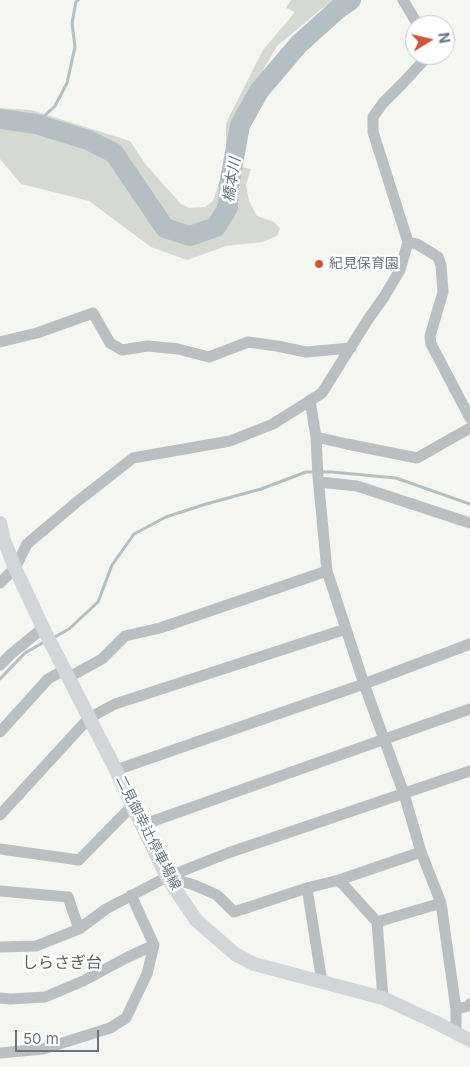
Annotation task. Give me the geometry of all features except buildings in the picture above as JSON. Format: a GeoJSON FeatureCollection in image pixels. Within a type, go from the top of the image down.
{"type":"FeatureCollection","features":[{"type":"Feature","properties":{"kind":"main road","name":"二見御幸辻停車場線"},"geometry":{"type":"LineString","coordinates":[[0,524],[15,568],[44,630],[116,770],[167,877],[196,920],[234,954],[254,964],[383,998],[470,1040]]}},
{"type":"Feature","properties":{"kind":"street"},"geometry":{"type":"LineString","coordinates":[[403,0],[412,15]]}},
{"type":"Feature","properties":{"kind":"street"},"geometry":{"type":"LineString","coordinates":[[0,583],[15,568],[27,544],[133,458],[230,441],[273,424],[322,394],[400,270],[408,242],[373,132],[373,117],[383,102],[420,65]]}},
{"type":"Feature","properties":{"kind":"street"},"geometry":{"type":"LineString","coordinates":[[408,242],[417,244],[438,257],[441,265],[443,292],[430,336],[431,344],[470,418]]}},
{"type":"Feature","properties":{"kind":"street"},"geometry":{"type":"LineString","coordinates":[[0,342],[37,333],[93,313],[110,344],[122,350],[148,346],[178,349],[209,357],[248,342],[306,352],[350,348]]}},
{"type":"Feature","properties":{"kind":"street"},"geometry":{"type":"LineString","coordinates":[[310,400],[316,441],[327,571],[364,684],[404,794],[421,852],[441,904],[456,1009],[456,1032]]}},
{"type":"Feature","properties":{"kind":"street"},"geometry":{"type":"LineString","coordinates":[[316,441],[347,444],[417,458],[470,428]]}},
{"type":"Feature","properties":{"kind":"street"},"geometry":{"type":"LineString","coordinates":[[318,480],[357,486],[470,524]]}},
{"type":"Feature","properties":{"kind":"street"},"geometry":{"type":"LineString","coordinates":[[0,732],[48,680],[102,659],[125,636],[160,628],[327,571]]}},
{"type":"Feature","properties":{"kind":"street"},"geometry":{"type":"LineString","coordinates":[[0,816],[89,718],[114,704],[346,629]]}},
{"type":"Feature","properties":{"kind":"street"},"geometry":{"type":"LineString","coordinates":[[0,665],[11,654],[44,630]]}},
{"type":"Feature","properties":{"kind":"street"},"geometry":{"type":"LineString","coordinates":[[116,770],[364,684],[470,644]]}},
{"type":"Feature","properties":{"kind":"street"},"geometry":{"type":"LineString","coordinates":[[142,825],[470,709]]}},
{"type":"Feature","properties":{"kind":"street"},"geometry":{"type":"LineString","coordinates":[[0,947],[36,946],[79,929],[106,909],[167,877],[228,853],[470,771]]}},
{"type":"Feature","properties":{"kind":"street"},"geometry":{"type":"LineString","coordinates":[[0,849],[79,860],[132,806]]}},
{"type":"Feature","properties":{"kind":"street"},"geometry":{"type":"LineString","coordinates":[[167,877],[194,885],[217,895],[234,912],[306,888],[339,880],[421,852]]}},
{"type":"Feature","properties":{"kind":"street"},"geometry":{"type":"LineString","coordinates":[[339,880],[377,922],[383,998]]}},
{"type":"Feature","properties":{"kind":"street"},"geometry":{"type":"LineString","coordinates":[[306,888],[322,982]]}},
{"type":"Feature","properties":{"kind":"street"},"geometry":{"type":"LineString","coordinates":[[0,891],[68,897],[79,929]]}},
{"type":"Feature","properties":{"kind":"street"},"geometry":{"type":"LineString","coordinates":[[0,1053],[43,1049],[110,1028],[126,1018],[147,974],[154,945],[131,895]]}},
{"type":"Feature","properties":{"kind":"street"},"geometry":{"type":"LineString","coordinates":[[377,922],[441,904]]}},
{"type":"Feature","properties":{"kind":"street"},"geometry":{"type":"LineString","coordinates":[[0,998],[45,997],[83,981],[154,945]]}},
{"type":"Feature","properties":{"kind":"street"},"geometry":{"type":"LineString","coordinates":[[456,1009],[470,1004]]}},
{"type":"Feature","properties":{"kind":"shaded area"},"geometry":{"type":"Polygon","coordinates":[[[291,0],[335,0],[277,46],[242,107],[229,164],[251,169],[246,185],[249,201],[257,216],[274,222],[280,228],[277,236],[262,242],[226,246],[187,260],[151,247],[89,201],[21,184],[0,159],[0,108],[31,110],[130,141],[146,165],[181,204],[189,208],[205,207],[213,201],[226,162],[226,123],[263,50],[295,12],[286,8],[291,0]]]}},
{"type":"Feature","properties":{"kind":"waterway"},"geometry":{"type":"LineString","coordinates":[[36,124],[55,106],[67,83],[75,47],[72,23],[78,0]]}},
{"type":"Feature","properties":{"kind":"waterway","name":"橋本川"},"geometry":{"type":"LineString","coordinates":[[0,119],[36,124],[88,140],[114,153],[165,228],[190,236],[216,227],[228,207],[229,186],[240,125],[259,91],[299,44],[338,9],[351,0]]}},
{"type":"Feature","properties":{"kind":"waterway"},"geometry":{"type":"LineString","coordinates":[[51,639],[69,629],[98,602],[112,565],[134,534],[166,517],[261,489],[306,472],[314,472]]}},
{"type":"Feature","properties":{"kind":"waterway"},"geometry":{"type":"LineString","coordinates":[[320,472],[396,478],[470,504]]}},
{"type":"Feature","properties":{"kind":"waterway"},"geometry":{"type":"LineString","coordinates":[[0,679],[25,653],[46,641]]}},
{"type":"Feature","properties":{"kind":"place","name":"紀見保育園"},"geometry":{"type":"Point","coordinates":[319,264]}},
{"type":"Feature","properties":{"kind":"district","name":"しらさぎ台"},"geometry":{"type":"Point","coordinates":[62,963]}}]}
